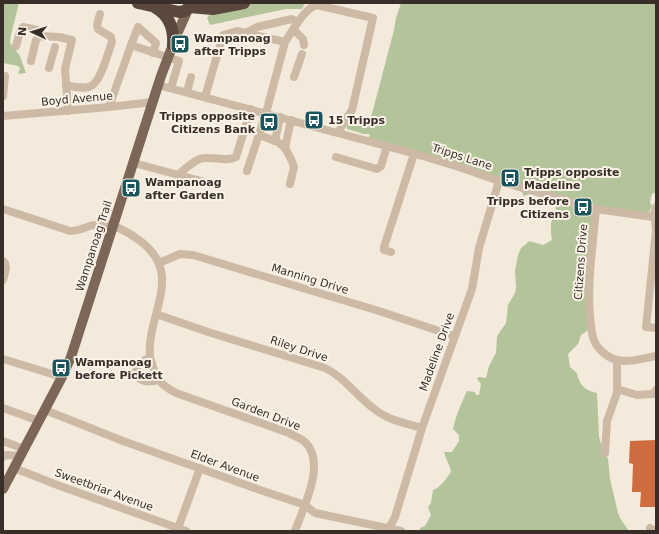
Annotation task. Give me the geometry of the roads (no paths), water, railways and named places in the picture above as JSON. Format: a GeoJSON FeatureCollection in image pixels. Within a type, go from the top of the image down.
{"type":"FeatureCollection","features":[{"type":"Feature","properties":{"kind":"highway"},"geometry":{"type":"LineString","coordinates":[[138,3],[179,12],[185,11],[190,5],[213,8],[244,3]]}},
{"type":"Feature","properties":{"kind":"highway"},"geometry":{"type":"LineString","coordinates":[[152,6],[163,12],[168,18],[173,32],[173,45]]}},
{"type":"Feature","properties":{"kind":"main road","name":"Wampanoag Trail"},"geometry":{"type":"LineString","coordinates":[[3,489],[62,377],[75,346],[158,85],[190,5]]}},
{"type":"Feature","properties":{"kind":"street"},"geometry":{"type":"LineString","coordinates":[[247,171],[266,113],[285,42],[298,22],[310,8],[317,5],[373,18],[352,110],[339,133]]}},
{"type":"Feature","properties":{"kind":"street"},"geometry":{"type":"LineString","coordinates":[[66,84],[87,87],[91,86],[98,80],[112,42],[111,37],[98,29],[97,24],[100,14]]}},
{"type":"Feature","properties":{"kind":"street"},"geometry":{"type":"LineString","coordinates":[[245,33],[256,27],[292,19],[298,22]]}},
{"type":"Feature","properties":{"kind":"street"},"geometry":{"type":"LineString","coordinates":[[16,46],[23,27],[37,30],[40,36]]}},
{"type":"Feature","properties":{"kind":"street"},"geometry":{"type":"LineString","coordinates":[[109,107],[138,27],[156,43],[153,53]]}},
{"type":"Feature","properties":{"kind":"street"},"geometry":{"type":"LineString","coordinates":[[294,30],[303,39],[304,45]]}},
{"type":"Feature","properties":{"kind":"street"},"geometry":{"type":"LineString","coordinates":[[205,97],[222,35],[237,32],[285,42]]}},
{"type":"Feature","properties":{"kind":"street"},"geometry":{"type":"LineString","coordinates":[[31,61],[36,40],[40,36],[59,37],[72,40],[64,69],[68,111]]}},
{"type":"Feature","properties":{"kind":"street"},"geometry":{"type":"LineString","coordinates":[[131,45],[179,61],[171,88]]}},
{"type":"Feature","properties":{"kind":"street"},"geometry":{"type":"LineString","coordinates":[[49,68],[55,47]]}},
{"type":"Feature","properties":{"kind":"street"},"geometry":{"type":"LineString","coordinates":[[294,77],[302,54]]}},
{"type":"Feature","properties":{"kind":"street"},"geometry":{"type":"LineString","coordinates":[[52,57],[66,61]]}},
{"type":"Feature","properties":{"kind":"street"},"geometry":{"type":"LineString","coordinates":[[3,96],[5,76]]}},
{"type":"Feature","properties":{"kind":"street"},"geometry":{"type":"LineString","coordinates":[[187,92],[191,77]]}},
{"type":"Feature","properties":{"kind":"street","name":"Tripps Lane"},"geometry":{"type":"LineString","coordinates":[[158,85],[387,146],[596,209],[655,217]]}},
{"type":"Feature","properties":{"kind":"street","name":"Boyd Avenue"},"geometry":{"type":"LineString","coordinates":[[3,116],[153,102]]}},
{"type":"Feature","properties":{"kind":"street"},"geometry":{"type":"LineString","coordinates":[[178,175],[203,158],[229,160],[236,157],[251,109]]}},
{"type":"Feature","properties":{"kind":"street"},"geometry":{"type":"LineString","coordinates":[[275,140],[280,117]]}},
{"type":"Feature","properties":{"kind":"street"},"geometry":{"type":"LineString","coordinates":[[285,148],[291,120]]}},
{"type":"Feature","properties":{"kind":"street"},"geometry":{"type":"LineString","coordinates":[[259,135],[275,140],[285,148],[294,167],[290,184]]}},
{"type":"Feature","properties":{"kind":"street"},"geometry":{"type":"LineString","coordinates":[[336,156],[377,169],[381,166],[387,146]]}},
{"type":"Feature","properties":{"kind":"street"},"geometry":{"type":"LineString","coordinates":[[391,252],[384,250],[384,247],[414,154]]}},
{"type":"Feature","properties":{"kind":"street"},"geometry":{"type":"LineString","coordinates":[[134,163],[212,184]]}},
{"type":"Feature","properties":{"kind":"street","name":"Madeline Drive"},"geometry":{"type":"LineString","coordinates":[[389,528],[395,517],[422,428],[454,336],[472,290],[479,248],[499,181]]}},
{"type":"Feature","properties":{"kind":"street"},"geometry":{"type":"LineString","coordinates":[[656,207],[656,231],[646,327],[656,328]]}},
{"type":"Feature","properties":{"kind":"street"},"geometry":{"type":"LineString","coordinates":[[3,208],[70,231],[78,231],[95,223],[114,225],[131,234],[144,244],[159,263],[162,277],[162,289],[149,346],[150,357],[158,380],[152,382],[142,381],[136,376],[136,370],[138,365],[150,357]]}},
{"type":"Feature","properties":{"kind":"street","name":"Citizens Drive"},"geometry":{"type":"LineString","coordinates":[[596,209],[589,306],[595,342],[598,347],[609,356],[617,360],[625,361],[656,356]]}},
{"type":"Feature","properties":{"kind":"street","name":"Manning Drive"},"geometry":{"type":"LineString","coordinates":[[159,263],[180,254],[193,255],[379,311],[454,336]]}},
{"type":"Feature","properties":{"kind":"street"},"geometry":{"type":"LineString","coordinates":[[3,261],[6,269],[3,280]]}},
{"type":"Feature","properties":{"kind":"street","name":"Riley Drive"},"geometry":{"type":"LineString","coordinates":[[156,314],[208,332],[325,368],[338,375],[372,408],[381,414],[390,419],[422,428]]}},
{"type":"Feature","properties":{"kind":"street"},"geometry":{"type":"LineString","coordinates":[[3,359],[62,377]]}},
{"type":"Feature","properties":{"kind":"street"},"geometry":{"type":"LineString","coordinates":[[605,453],[608,421],[618,390],[617,360]]}},
{"type":"Feature","properties":{"kind":"street","name":"Garden Drive"},"geometry":{"type":"LineString","coordinates":[[158,380],[160,383],[176,393],[289,433],[304,442],[312,452],[314,475],[295,531]]}},
{"type":"Feature","properties":{"kind":"street"},"geometry":{"type":"LineString","coordinates":[[618,390],[637,395],[653,394],[656,390]]}},
{"type":"Feature","properties":{"kind":"street"},"geometry":{"type":"LineString","coordinates":[[3,408],[39,421]]}},
{"type":"Feature","properties":{"kind":"street","name":"Elder Avenue"},"geometry":{"type":"LineString","coordinates":[[45,410],[123,441],[260,490],[305,504],[315,512],[401,531]]}},
{"type":"Feature","properties":{"kind":"street"},"geometry":{"type":"LineString","coordinates":[[3,441],[22,452]]}},
{"type":"Feature","properties":{"kind":"street"},"geometry":{"type":"LineString","coordinates":[[3,457],[22,452]]}},
{"type":"Feature","properties":{"kind":"street","name":"Sweetbriar Avenue"},"geometry":{"type":"LineString","coordinates":[[14,468],[181,530]]}},
{"type":"Feature","properties":{"kind":"street"},"geometry":{"type":"LineString","coordinates":[[181,530],[200,468]]}},
{"type":"Feature","properties":{"kind":"place","name":"Wampanoag after Tripps"},"geometry":{"type":"Point","coordinates":[180,44]}},
{"type":"Feature","properties":{"kind":"place","name":"15 Tripps"},"geometry":{"type":"Point","coordinates":[314,120]}},
{"type":"Feature","properties":{"kind":"place","name":"Tripps opposite Citizens Bank"},"geometry":{"type":"Point","coordinates":[269,122]}},
{"type":"Feature","properties":{"kind":"place","name":"Tripps opposite Madeline"},"geometry":{"type":"Point","coordinates":[510,178]}},
{"type":"Feature","properties":{"kind":"place","name":"Wampanoag after Garden"},"geometry":{"type":"Point","coordinates":[131,188]}},
{"type":"Feature","properties":{"kind":"place","name":"Tripps before Citizens"},"geometry":{"type":"Point","coordinates":[583,207]}},
{"type":"Feature","properties":{"kind":"place","name":"Wampanoag before Pickett"},"geometry":{"type":"Point","coordinates":[61,368]}}]}
